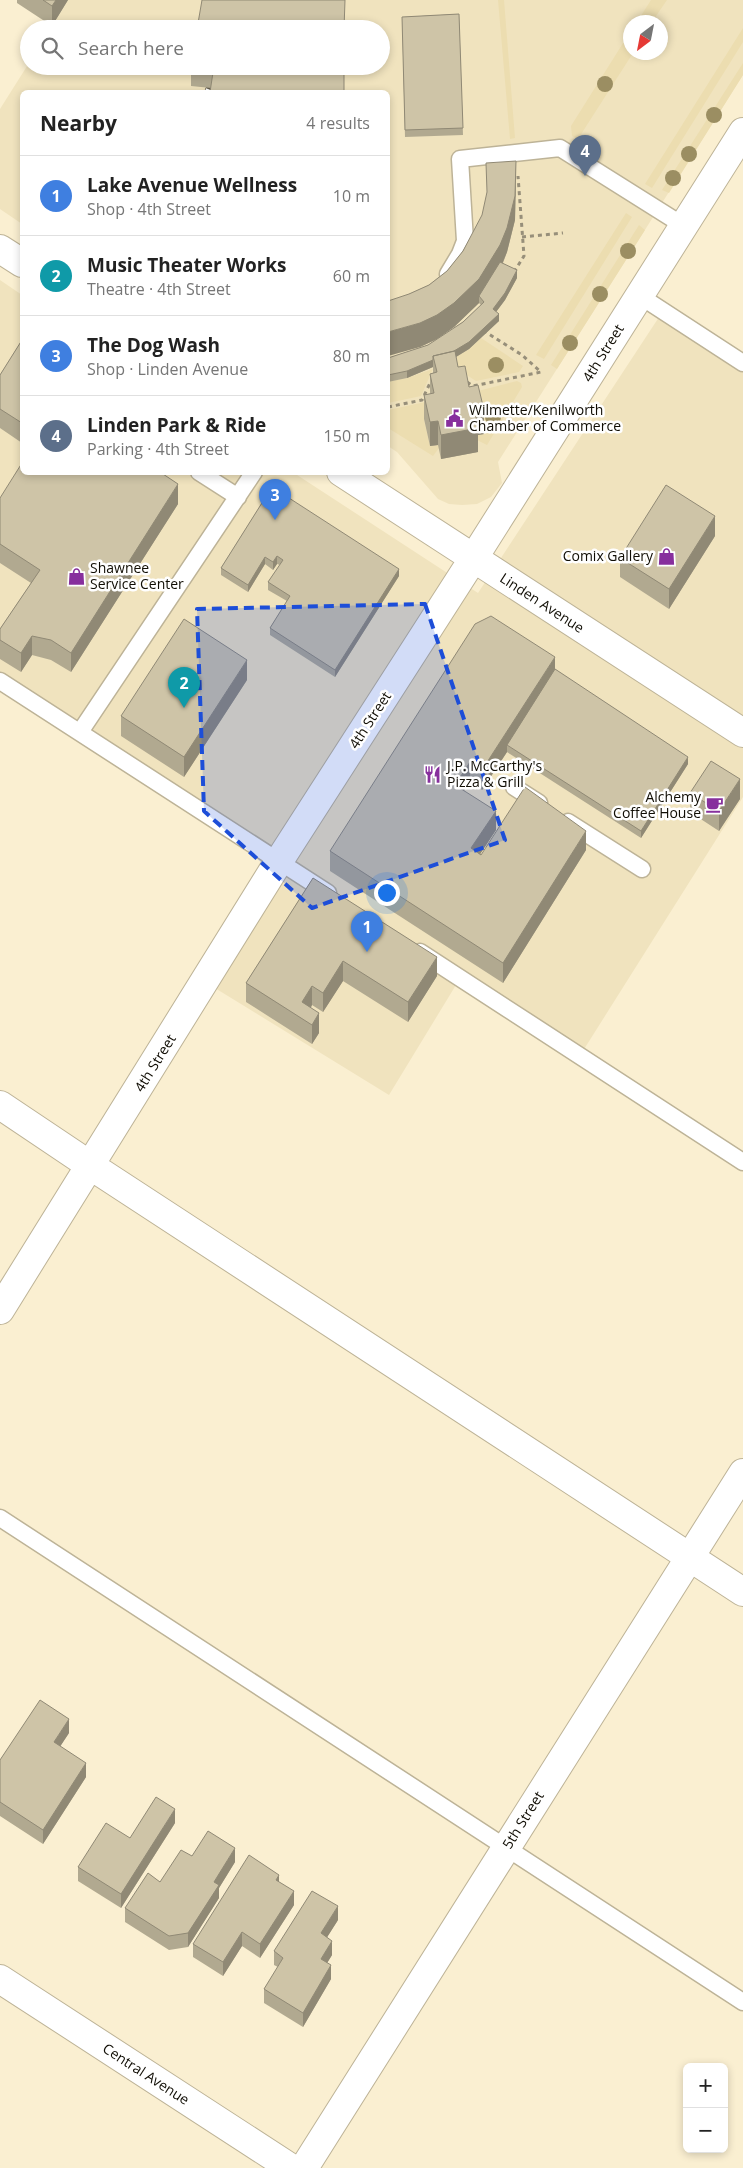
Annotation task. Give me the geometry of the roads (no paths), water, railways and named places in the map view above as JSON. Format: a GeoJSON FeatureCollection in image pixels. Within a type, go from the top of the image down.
{"type":"FeatureCollection","features":[{"type":"Feature","properties":{"kind":"street","name":"4th Street"},"geometry":{"type":"LineString","coordinates":[[0,1310],[279,861],[473,559],[743,132]]}},
{"type":"Feature","properties":{"kind":"street"},"geometry":{"type":"LineString","coordinates":[[0,249],[20,262]]}},
{"type":"Feature","properties":{"kind":"street","name":"Linden Avenue"},"geometry":{"type":"LineString","coordinates":[[346,475],[743,733]]}},
{"type":"Feature","properties":{"kind":"street"},"geometry":{"type":"LineString","coordinates":[[0,1104],[91,1166],[743,1592]]}},
{"type":"Feature","properties":{"kind":"street","name":"5th Street"},"geometry":{"type":"LineString","coordinates":[[304,2168],[743,1473]]}},
{"type":"Feature","properties":{"kind":"street","name":"Central Avenue"},"geometry":{"type":"LineString","coordinates":[[0,1979],[291,2168]]}},
{"type":"Feature","properties":{"kind":"lane"},"geometry":{"type":"LineString","coordinates":[[436,288],[452,268],[464,241],[460,159],[560,148],[684,226]]}},
{"type":"Feature","properties":{"kind":"lane"},"geometry":{"type":"LineString","coordinates":[[640,296],[743,363]]}},
{"type":"Feature","properties":{"kind":"lane"},"geometry":{"type":"LineString","coordinates":[[205,475],[238,497]]}},
{"type":"Feature","properties":{"kind":"lane"},"geometry":{"type":"LineString","coordinates":[[80,732],[252,475]]}},
{"type":"Feature","properties":{"kind":"lane"},"geometry":{"type":"LineString","coordinates":[[0,681],[340,901]]}},
{"type":"Feature","properties":{"kind":"lane"},"geometry":{"type":"LineString","coordinates":[[514,786],[642,869]]}},
{"type":"Feature","properties":{"kind":"lane"},"geometry":{"type":"LineString","coordinates":[[406,944],[743,1162]]}},
{"type":"Feature","properties":{"kind":"lane"},"geometry":{"type":"LineString","coordinates":[[0,1518],[743,2002]]}},
{"type":"Feature","properties":{"kind":"place","name":"Linden Park & Ride"},"geometry":{"type":"Point","coordinates":[585,176]}},
{"type":"Feature","properties":{"kind":"place","name":"Wilmette/Kenilworth Chamber of Commerce"},"geometry":{"type":"Point","coordinates":[455,418]}},
{"type":"Feature","properties":{"kind":"place","name":"The Dog Wash"},"geometry":{"type":"Point","coordinates":[275,520]}},
{"type":"Feature","properties":{"kind":"place","name":"Comix Gallery"},"geometry":{"type":"Point","coordinates":[667,556]}},
{"type":"Feature","properties":{"kind":"place","name":"Shawnee Service Center"},"geometry":{"type":"Point","coordinates":[76,576]}},
{"type":"Feature","properties":{"kind":"place","name":"Music Theater Works"},"geometry":{"type":"Point","coordinates":[184,708]}},
{"type":"Feature","properties":{"kind":"place","name":"J.P. McCarthy's Pizza & Grill"},"geometry":{"type":"Point","coordinates":[433,774]}},
{"type":"Feature","properties":{"kind":"place","name":"Alchemy Coffee House"},"geometry":{"type":"Point","coordinates":[715,805]}},
{"type":"Feature","properties":{"kind":"place","name":"Lake Avenue Wellness"},"geometry":{"type":"Point","coordinates":[367,952]}}]}
